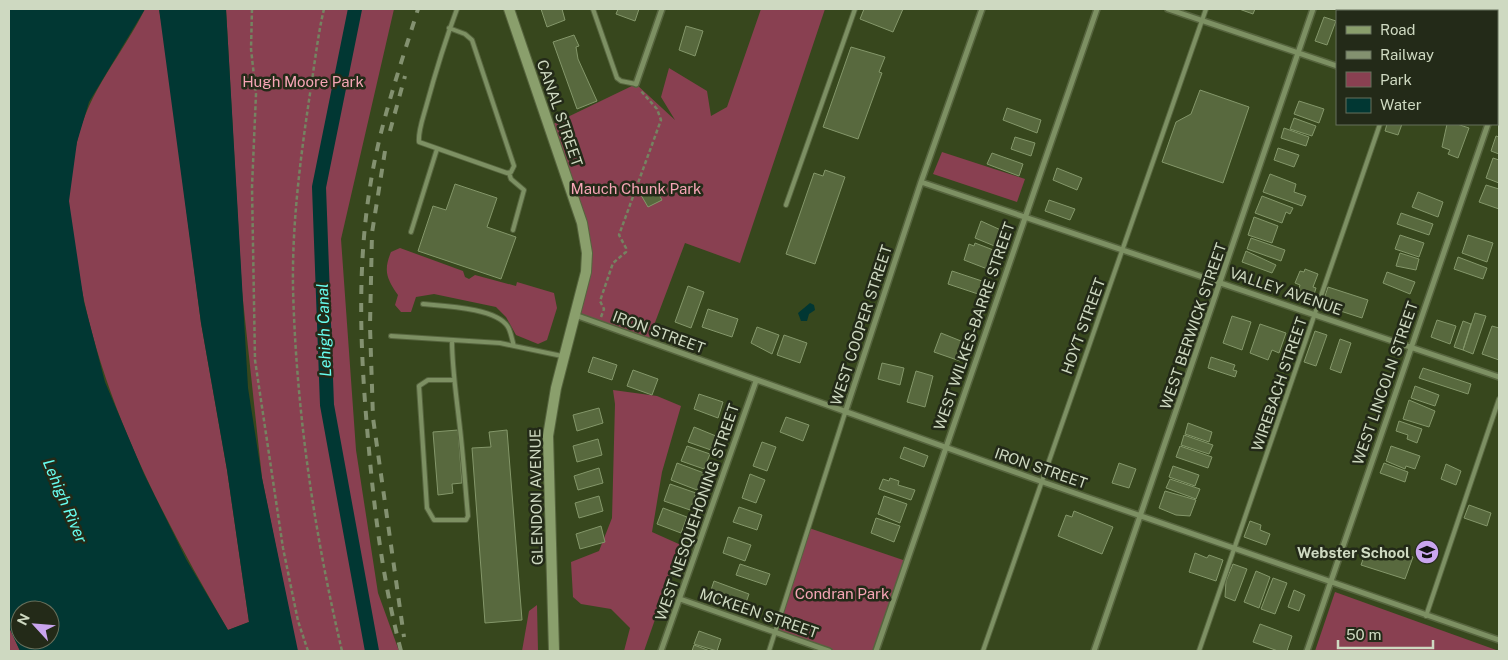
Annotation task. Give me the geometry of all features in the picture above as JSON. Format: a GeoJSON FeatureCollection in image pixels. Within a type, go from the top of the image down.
{"type":"FeatureCollection","features":[{"type":"Feature","properties":{"kind":"street","name":"CANAL STREET"},"geometry":{"type":"LineString","coordinates":[[508,9],[585,236],[586,272],[575,315]]}},
{"type":"Feature","properties":{"kind":"street"},"geometry":{"type":"LineString","coordinates":[[636,84],[662,9]]}},
{"type":"Feature","properties":{"kind":"street","name":"WEST COOPER STREET"},"geometry":{"type":"LineString","coordinates":[[846,413],[921,182],[982,9]]}},
{"type":"Feature","properties":{"kind":"street","name":"WEST WILKES-BARRE STREET"},"geometry":{"type":"LineString","coordinates":[[876,651],[1097,9]]}},
{"type":"Feature","properties":{"kind":"street"},"geometry":{"type":"LineString","coordinates":[[1168,9],[1336,66]]}},
{"type":"Feature","properties":{"kind":"street","name":"WEST BERWICK STREET"},"geometry":{"type":"LineString","coordinates":[[1094,651],[1222,282],[1313,9]]}},
{"type":"Feature","properties":{"kind":"street","name":"WEST LINCOLN STREET"},"geometry":{"type":"LineString","coordinates":[[1307,651],[1488,125]]}},
{"type":"Feature","properties":{"kind":"street","name":"VALLEY AVENUE"},"geometry":{"type":"LineString","coordinates":[[921,182],[1499,376]]}},
{"type":"Feature","properties":{"kind":"street","name":"IRON STREET"},"geometry":{"type":"LineString","coordinates":[[575,315],[1040,482],[1141,515],[1499,640]]}},
{"type":"Feature","properties":{"kind":"street","name":"GLENDON AVENUE"},"geometry":{"type":"LineString","coordinates":[[554,651],[548,450],[552,406],[575,315]]}},
{"type":"Feature","properties":{"kind":"street","name":"WEST NESQUEHONING STREET"},"geometry":{"type":"LineString","coordinates":[[661,651],[756,381]]}},
{"type":"Feature","properties":{"kind":"street","name":"MCKEEN STREET"},"geometry":{"type":"LineString","coordinates":[[680,599],[829,651]]}},
{"type":"Feature","properties":{"kind":"lane"},"geometry":{"type":"LineString","coordinates":[[456,9],[419,138],[423,145],[509,173]]}},
{"type":"Feature","properties":{"kind":"lane"},"geometry":{"type":"LineString","coordinates":[[593,9],[617,78],[621,81],[636,84]]}},
{"type":"Feature","properties":{"kind":"lane"},"geometry":{"type":"LineString","coordinates":[[786,205],[855,9]]}},
{"type":"Feature","properties":{"kind":"lane","name":"HOYT STREET"},"geometry":{"type":"LineString","coordinates":[[983,651],[1040,482],[1206,9]]}},
{"type":"Feature","properties":{"kind":"lane"},"geometry":{"type":"LineString","coordinates":[[450,28],[465,34],[472,40],[514,166],[513,170],[509,173]]}},
{"type":"Feature","properties":{"kind":"lane","name":"WIREBACH STREET"},"geometry":{"type":"LineString","coordinates":[[1199,651],[1380,125]]}},
{"type":"Feature","properties":{"kind":"lane"},"geometry":{"type":"LineString","coordinates":[[411,232],[437,150]]}},
{"type":"Feature","properties":{"kind":"lane"},"geometry":{"type":"LineString","coordinates":[[509,173],[511,179],[524,190],[513,230]]}},
{"type":"Feature","properties":{"kind":"lane"},"geometry":{"type":"LineString","coordinates":[[424,304],[461,308],[493,316],[508,327],[514,346]]}},
{"type":"Feature","properties":{"kind":"lane"},"geometry":{"type":"LineString","coordinates":[[391,336],[514,346],[564,356]]}},
{"type":"Feature","properties":{"kind":"lane"},"geometry":{"type":"LineString","coordinates":[[452,340],[454,380],[468,516],[466,520],[434,520],[428,508],[419,386],[428,380],[454,380]]}},
{"type":"Feature","properties":{"kind":"lane"},"geometry":{"type":"LineString","coordinates":[[1426,616],[1499,399]]}},
{"type":"Feature","properties":{"kind":"lane","name":"WEST COOPER STREET"},"geometry":{"type":"LineString","coordinates":[[769,651],[846,413]]}},
{"type":"Feature","properties":{"kind":"path"},"geometry":{"type":"LineString","coordinates":[[252,9],[251,50],[256,94],[252,187],[255,360],[283,548],[298,621],[308,651]]}},
{"type":"Feature","properties":{"kind":"path"},"geometry":{"type":"LineString","coordinates":[[324,9],[304,127],[296,211],[293,286],[301,421],[318,542],[342,651]]}},
{"type":"Feature","properties":{"kind":"path"},"geometry":{"type":"LineString","coordinates":[[599,324],[604,309],[600,301],[613,263],[624,256],[626,252],[626,248],[619,235],[661,120],[657,109],[636,84]]}},
{"type":"Feature","properties":{"kind":"green space"},"geometry":{"type":"Polygon","coordinates":[[[145,9],[159,9],[164,36],[201,323],[227,470],[249,622],[228,630],[157,500],[136,456],[118,411],[101,365],[88,317],[71,227],[69,210],[70,180],[82,123],[98,89],[145,9]]]}},
{"type":"Feature","properties":{"kind":"green space","name":"Hugh Moore Park"},"geometry":{"type":"Polygon","coordinates":[[[226,9],[394,9],[341,239],[356,450],[378,593],[399,651],[297,651],[262,478],[242,291],[226,9]]]}},
{"type":"Feature","properties":{"kind":"green space","name":"Mauch Chunk Park"},"geometry":{"type":"Polygon","coordinates":[[[761,9],[825,9],[740,263],[685,243],[648,341],[575,315],[584,281],[585,236],[549,126],[636,84],[675,120],[661,97],[669,68],[707,91],[711,116],[727,107],[761,9]]]}},
{"type":"Feature","properties":{"kind":"green space"},"geometry":{"type":"Polygon","coordinates":[[[942,152],[1025,179],[1017,202],[933,174],[942,152]]]}},
{"type":"Feature","properties":{"kind":"green space"},"geometry":{"type":"Polygon","coordinates":[[[400,248],[463,271],[465,277],[469,279],[475,275],[516,286],[517,282],[554,293],[557,308],[547,340],[538,344],[516,335],[506,317],[496,307],[434,294],[416,297],[411,312],[401,312],[395,305],[398,295],[387,275],[387,264],[391,252],[400,248]]]}},
{"type":"Feature","properties":{"kind":"green space"},"geometry":{"type":"Polygon","coordinates":[[[613,390],[657,396],[681,406],[662,472],[652,532],[681,545],[644,651],[624,651],[630,628],[611,609],[581,604],[573,597],[571,562],[599,551],[612,518],[615,404],[613,390]]]}},
{"type":"Feature","properties":{"kind":"green space","name":"Condran Park"},"geometry":{"type":"Polygon","coordinates":[[[809,528],[906,561],[876,651],[829,651],[776,633],[809,528]]]}},
{"type":"Feature","properties":{"kind":"green space"},"geometry":{"type":"Polygon","coordinates":[[[1335,592],[1499,651],[1315,651],[1335,592]]]}},
{"type":"Feature","properties":{"kind":"green space"},"geometry":{"type":"Polygon","coordinates":[[[537,605],[538,651],[522,651],[529,611],[537,605]]]}},
{"type":"Feature","properties":{"kind":"green space"},"geometry":{"type":"Polygon","coordinates":[[[9,627],[10,650],[20,651],[9,651],[9,627]]]}},
{"type":"Feature","properties":{"kind":"water","name":"Lehigh River"},"geometry":{"type":"Polygon","coordinates":[[[9,9],[145,9],[89,102],[77,142],[69,201],[84,302],[105,382],[144,474],[186,559],[228,630],[249,622],[227,470],[201,323],[159,9],[226,9],[248,388],[262,478],[298,651],[20,651],[60,650],[60,600],[10,600],[10,629],[9,9]]]}},
{"type":"Feature","properties":{"kind":"water"},"geometry":{"type":"Polygon","coordinates":[[[810,303],[814,305],[815,310],[809,314],[807,321],[801,321],[798,313],[810,303]]]}},
{"type":"Feature","properties":{"kind":"building"},"geometry":{"type":"Polygon","coordinates":[[[541,9],[562,9],[565,20],[547,27],[541,9]]]}},
{"type":"Feature","properties":{"kind":"building"},"geometry":{"type":"Polygon","coordinates":[[[618,9],[639,9],[635,21],[616,14],[618,9]]]}},
{"type":"Feature","properties":{"kind":"building"},"geometry":{"type":"Polygon","coordinates":[[[864,9],[903,9],[893,32],[860,19],[864,9]]]}},
{"type":"Feature","properties":{"kind":"building"},"geometry":{"type":"Polygon","coordinates":[[[1239,9],[1255,9],[1253,14],[1239,9]]]}},
{"type":"Feature","properties":{"kind":"building"},"geometry":{"type":"Polygon","coordinates":[[[1498,14],[1499,15],[1498,39],[1498,14]]]}},
{"type":"Feature","properties":{"kind":"building"},"geometry":{"type":"Polygon","coordinates":[[[1324,17],[1336,21],[1327,45],[1315,41],[1324,17]]]}},
{"type":"Feature","properties":{"kind":"building"},"geometry":{"type":"Polygon","coordinates":[[[686,26],[703,31],[695,56],[679,50],[686,26]]]}},
{"type":"Feature","properties":{"kind":"building"},"geometry":{"type":"Polygon","coordinates":[[[574,35],[579,46],[576,47],[578,59],[597,101],[577,109],[553,42],[574,35]]]}},
{"type":"Feature","properties":{"kind":"building"},"geometry":{"type":"Polygon","coordinates":[[[851,47],[885,57],[879,72],[882,73],[858,139],[823,127],[851,47]]]}},
{"type":"Feature","properties":{"kind":"building"},"geometry":{"type":"Polygon","coordinates":[[[1200,90],[1249,107],[1223,183],[1162,162],[1176,122],[1191,114],[1200,90]]]}},
{"type":"Feature","properties":{"kind":"building"},"geometry":{"type":"Polygon","coordinates":[[[1299,101],[1324,109],[1319,123],[1294,114],[1299,101]]]}},
{"type":"Feature","properties":{"kind":"building"},"geometry":{"type":"Polygon","coordinates":[[[1007,108],[1041,120],[1037,133],[1003,120],[1007,108]]]}},
{"type":"Feature","properties":{"kind":"building"},"geometry":{"type":"Polygon","coordinates":[[[1294,118],[1316,126],[1312,136],[1290,129],[1294,118]]]}},
{"type":"Feature","properties":{"kind":"building"},"geometry":{"type":"Polygon","coordinates":[[[1387,125],[1402,125],[1398,135],[1385,131],[1387,125]]]}},
{"type":"Feature","properties":{"kind":"building"},"geometry":{"type":"Polygon","coordinates":[[[1447,125],[1460,125],[1469,128],[1458,158],[1448,154],[1450,150],[1442,147],[1447,125]]]}},
{"type":"Feature","properties":{"kind":"building"},"geometry":{"type":"Polygon","coordinates":[[[1284,128],[1309,137],[1306,146],[1281,138],[1284,128]]]}},
{"type":"Feature","properties":{"kind":"building"},"geometry":{"type":"Polygon","coordinates":[[[1496,136],[1499,137],[1499,154],[1491,151],[1496,136]]]}},
{"type":"Feature","properties":{"kind":"building"},"geometry":{"type":"Polygon","coordinates":[[[1015,137],[1035,143],[1031,156],[1011,149],[1015,137]]]}},
{"type":"Feature","properties":{"kind":"building"},"geometry":{"type":"Polygon","coordinates":[[[1278,148],[1299,155],[1294,167],[1274,160],[1278,148]]]}},
{"type":"Feature","properties":{"kind":"building"},"geometry":{"type":"Polygon","coordinates":[[[992,153],[1023,164],[1019,176],[987,164],[992,153]]]}},
{"type":"Feature","properties":{"kind":"building"},"geometry":{"type":"Polygon","coordinates":[[[1493,158],[1499,160],[1499,183],[1486,178],[1493,158]]]}},
{"type":"Feature","properties":{"kind":"building"},"geometry":{"type":"Polygon","coordinates":[[[1057,168],[1082,178],[1077,190],[1053,180],[1057,168]]]}},
{"type":"Feature","properties":{"kind":"building"},"geometry":{"type":"Polygon","coordinates":[[[825,170],[845,177],[815,264],[786,254],[814,173],[823,176],[825,170]]]}},
{"type":"Feature","properties":{"kind":"building"},"geometry":{"type":"Polygon","coordinates":[[[1270,174],[1296,184],[1294,192],[1306,196],[1302,206],[1263,192],[1270,174]]]}},
{"type":"Feature","properties":{"kind":"building"},"geometry":{"type":"Polygon","coordinates":[[[455,184],[497,198],[487,227],[516,237],[501,279],[418,251],[433,206],[446,210],[455,184]]]}},
{"type":"Feature","properties":{"kind":"building"},"geometry":{"type":"Polygon","coordinates":[[[1486,185],[1499,189],[1499,209],[1479,202],[1486,185]]]}},
{"type":"Feature","properties":{"kind":"building"},"geometry":{"type":"Polygon","coordinates":[[[655,187],[662,200],[648,207],[641,195],[655,187]]]}},
{"type":"Feature","properties":{"kind":"building"},"geometry":{"type":"Polygon","coordinates":[[[1418,192],[1443,202],[1438,217],[1412,207],[1418,192]]]}},
{"type":"Feature","properties":{"kind":"building"},"geometry":{"type":"Polygon","coordinates":[[[1262,196],[1293,208],[1290,214],[1286,212],[1282,223],[1255,213],[1262,196]]]}},
{"type":"Feature","properties":{"kind":"building"},"geometry":{"type":"Polygon","coordinates":[[[1049,200],[1075,209],[1070,220],[1045,211],[1049,200]]]}},
{"type":"Feature","properties":{"kind":"building"},"geometry":{"type":"Polygon","coordinates":[[[1401,213],[1433,224],[1429,235],[1397,224],[1401,213]]]}},
{"type":"Feature","properties":{"kind":"building"},"geometry":{"type":"Polygon","coordinates":[[[1254,217],[1278,226],[1272,243],[1248,235],[1254,217]]]}},
{"type":"Feature","properties":{"kind":"building"},"geometry":{"type":"Polygon","coordinates":[[[981,221],[1003,231],[997,247],[975,238],[981,221]]]}},
{"type":"Feature","properties":{"kind":"building"},"geometry":{"type":"Polygon","coordinates":[[[1400,235],[1424,243],[1419,257],[1395,249],[1400,235]]]}},
{"type":"Feature","properties":{"kind":"building"},"geometry":{"type":"Polygon","coordinates":[[[1468,235],[1493,243],[1487,262],[1462,253],[1468,235]]]}},
{"type":"Feature","properties":{"kind":"building"},"geometry":{"type":"Polygon","coordinates":[[[1251,238],[1285,250],[1281,261],[1247,249],[1251,238]]]}},
{"type":"Feature","properties":{"kind":"building"},"geometry":{"type":"Polygon","coordinates":[[[975,243],[996,251],[990,270],[964,260],[969,244],[974,246],[975,243]]]}},
{"type":"Feature","properties":{"kind":"building"},"geometry":{"type":"Polygon","coordinates":[[[1246,251],[1276,265],[1272,273],[1242,262],[1246,251]]]}},
{"type":"Feature","properties":{"kind":"building"},"geometry":{"type":"Polygon","coordinates":[[[1400,253],[1419,259],[1416,270],[1396,266],[1400,253]]]}},
{"type":"Feature","properties":{"kind":"building"},"geometry":{"type":"Polygon","coordinates":[[[1458,257],[1487,268],[1483,279],[1454,269],[1458,257]]]}},
{"type":"Feature","properties":{"kind":"building"},"geometry":{"type":"Polygon","coordinates":[[[1305,269],[1318,274],[1313,287],[1316,288],[1312,301],[1297,296],[1300,285],[1295,283],[1300,271],[1304,272],[1305,269]]]}},
{"type":"Feature","properties":{"kind":"building"},"geometry":{"type":"Polygon","coordinates":[[[952,271],[985,282],[981,295],[948,284],[952,271]]]}},
{"type":"Feature","properties":{"kind":"building"},"geometry":{"type":"Polygon","coordinates":[[[1387,272],[1415,282],[1410,294],[1383,283],[1387,272]]]}},
{"type":"Feature","properties":{"kind":"building"},"geometry":{"type":"Polygon","coordinates":[[[688,286],[704,292],[691,328],[675,322],[688,286]]]}},
{"type":"Feature","properties":{"kind":"building"},"geometry":{"type":"Polygon","coordinates":[[[1328,287],[1368,300],[1362,318],[1322,305],[1328,287]]]}},
{"type":"Feature","properties":{"kind":"building"},"geometry":{"type":"Polygon","coordinates":[[[708,309],[738,319],[732,337],[702,327],[708,309]]]}},
{"type":"Feature","properties":{"kind":"building"},"geometry":{"type":"Polygon","coordinates":[[[1475,313],[1486,316],[1473,354],[1463,350],[1475,313]]]}},
{"type":"Feature","properties":{"kind":"building"},"geometry":{"type":"Polygon","coordinates":[[[1232,316],[1251,322],[1242,350],[1223,343],[1232,316]]]}},
{"type":"Feature","properties":{"kind":"building"},"geometry":{"type":"Polygon","coordinates":[[[1437,320],[1456,326],[1450,344],[1431,337],[1437,320]]]}},
{"type":"Feature","properties":{"kind":"building"},"geometry":{"type":"Polygon","coordinates":[[[1463,321],[1471,324],[1463,350],[1454,347],[1463,321]]]}},
{"type":"Feature","properties":{"kind":"building"},"geometry":{"type":"Polygon","coordinates":[[[1260,324],[1286,333],[1279,353],[1272,350],[1268,360],[1250,353],[1260,324]]]}},
{"type":"Feature","properties":{"kind":"building"},"geometry":{"type":"Polygon","coordinates":[[[1492,326],[1499,328],[1499,360],[1482,354],[1492,326]]]}},
{"type":"Feature","properties":{"kind":"building"},"geometry":{"type":"Polygon","coordinates":[[[757,327],[779,335],[772,354],[751,343],[757,327]]]}},
{"type":"Feature","properties":{"kind":"building"},"geometry":{"type":"Polygon","coordinates":[[[1315,331],[1327,335],[1316,366],[1304,362],[1315,331]]]}},
{"type":"Feature","properties":{"kind":"building"},"geometry":{"type":"Polygon","coordinates":[[[941,333],[966,343],[960,361],[934,352],[941,333]]]}},
{"type":"Feature","properties":{"kind":"building"},"geometry":{"type":"Polygon","coordinates":[[[784,335],[807,343],[800,363],[777,355],[784,335]]]}},
{"type":"Feature","properties":{"kind":"building"},"geometry":{"type":"Polygon","coordinates":[[[1340,339],[1351,343],[1341,373],[1330,369],[1340,339]]]}},
{"type":"Feature","properties":{"kind":"building"},"geometry":{"type":"Polygon","coordinates":[[[593,357],[617,365],[612,380],[588,372],[593,357]]]}},
{"type":"Feature","properties":{"kind":"building"},"geometry":{"type":"Polygon","coordinates":[[[1211,357],[1235,365],[1233,370],[1237,371],[1235,377],[1208,368],[1211,357]]]}},
{"type":"Feature","properties":{"kind":"building"},"geometry":{"type":"Polygon","coordinates":[[[882,363],[904,368],[900,385],[878,379],[882,363]]]}},
{"type":"Feature","properties":{"kind":"building"},"geometry":{"type":"Polygon","coordinates":[[[1423,368],[1471,384],[1468,394],[1419,378],[1423,368]]]}},
{"type":"Feature","properties":{"kind":"building"},"geometry":{"type":"Polygon","coordinates":[[[633,370],[658,379],[652,395],[627,386],[633,370]]]}},
{"type":"Feature","properties":{"kind":"building"},"geometry":{"type":"Polygon","coordinates":[[[916,371],[933,376],[925,407],[907,402],[916,371]]]}},
{"type":"Feature","properties":{"kind":"building"},"geometry":{"type":"Polygon","coordinates":[[[1415,386],[1439,395],[1435,406],[1411,398],[1415,386]]]}},
{"type":"Feature","properties":{"kind":"building"},"geometry":{"type":"Polygon","coordinates":[[[699,394],[723,402],[718,418],[694,409],[699,394]]]}},
{"type":"Feature","properties":{"kind":"building"},"geometry":{"type":"Polygon","coordinates":[[[1409,400],[1435,411],[1429,427],[1403,419],[1409,400]]]}},
{"type":"Feature","properties":{"kind":"building"},"geometry":{"type":"Polygon","coordinates":[[[599,408],[603,423],[577,431],[573,415],[599,408]]]}},
{"type":"Feature","properties":{"kind":"building"},"geometry":{"type":"Polygon","coordinates":[[[786,417],[809,425],[803,441],[780,432],[786,417]]]}},
{"type":"Feature","properties":{"kind":"building"},"geometry":{"type":"Polygon","coordinates":[[[1399,421],[1422,429],[1417,443],[1407,439],[1408,435],[1396,431],[1399,421]]]}},
{"type":"Feature","properties":{"kind":"building"},"geometry":{"type":"Polygon","coordinates":[[[1188,423],[1212,432],[1209,442],[1185,434],[1188,423]]]}},
{"type":"Feature","properties":{"kind":"building"},"geometry":{"type":"Polygon","coordinates":[[[694,427],[716,436],[711,450],[688,442],[694,427]]]}},
{"type":"Feature","properties":{"kind":"building"},"geometry":{"type":"Polygon","coordinates":[[[458,430],[462,483],[452,484],[453,493],[438,495],[433,432],[458,430]]]}},
{"type":"Feature","properties":{"kind":"building"},"geometry":{"type":"Polygon","coordinates":[[[507,430],[522,620],[485,623],[472,448],[491,447],[489,432],[507,430]]]}},
{"type":"Feature","properties":{"kind":"building"},"geometry":{"type":"Polygon","coordinates":[[[1184,435],[1213,445],[1209,454],[1181,445],[1184,435]]]}},
{"type":"Feature","properties":{"kind":"building"},"geometry":{"type":"Polygon","coordinates":[[[598,439],[602,455],[577,462],[573,446],[598,439]]]}},
{"type":"Feature","properties":{"kind":"building"},"geometry":{"type":"Polygon","coordinates":[[[762,442],[776,447],[767,471],[753,466],[762,442]]]}},
{"type":"Feature","properties":{"kind":"building"},"geometry":{"type":"Polygon","coordinates":[[[687,446],[710,454],[704,469],[681,461],[687,446]]]}},
{"type":"Feature","properties":{"kind":"building"},"geometry":{"type":"Polygon","coordinates":[[[1180,446],[1212,457],[1208,468],[1176,457],[1180,446]]]}},
{"type":"Feature","properties":{"kind":"building"},"geometry":{"type":"Polygon","coordinates":[[[1391,446],[1420,456],[1415,469],[1406,466],[1405,469],[1386,461],[1391,446]]]}},
{"type":"Feature","properties":{"kind":"building"},"geometry":{"type":"Polygon","coordinates":[[[904,447],[928,456],[924,467],[900,458],[904,447]]]}},
{"type":"Feature","properties":{"kind":"building"},"geometry":{"type":"Polygon","coordinates":[[[677,463],[704,473],[697,490],[671,480],[677,463]]]}},
{"type":"Feature","properties":{"kind":"building"},"geometry":{"type":"Polygon","coordinates":[[[1119,463],[1136,469],[1129,488],[1112,483],[1119,463]]]}},
{"type":"Feature","properties":{"kind":"building"},"geometry":{"type":"Polygon","coordinates":[[[1384,463],[1408,472],[1405,482],[1380,473],[1384,463]]]}},
{"type":"Feature","properties":{"kind":"building"},"geometry":{"type":"Polygon","coordinates":[[[1446,464],[1461,471],[1456,485],[1441,479],[1446,464]]]}},
{"type":"Feature","properties":{"kind":"building"},"geometry":{"type":"Polygon","coordinates":[[[1173,466],[1199,475],[1195,486],[1169,477],[1173,466]]]}},
{"type":"Feature","properties":{"kind":"building"},"geometry":{"type":"Polygon","coordinates":[[[599,468],[603,483],[578,490],[574,476],[599,468]]]}},
{"type":"Feature","properties":{"kind":"building"},"geometry":{"type":"Polygon","coordinates":[[[750,474],[765,480],[756,503],[742,498],[750,474]]]}},
{"type":"Feature","properties":{"kind":"building"},"geometry":{"type":"Polygon","coordinates":[[[890,478],[899,481],[898,485],[915,490],[911,500],[879,489],[883,479],[889,481],[890,478]]]}},
{"type":"Feature","properties":{"kind":"building"},"geometry":{"type":"Polygon","coordinates":[[[1170,479],[1200,489],[1196,499],[1166,488],[1170,479]]]}},
{"type":"Feature","properties":{"kind":"building"},"geometry":{"type":"Polygon","coordinates":[[[670,484],[696,493],[690,510],[664,501],[670,484]]]}},
{"type":"Feature","properties":{"kind":"building"},"geometry":{"type":"Polygon","coordinates":[[[1165,491],[1196,500],[1190,516],[1176,515],[1159,508],[1165,491]]]}},
{"type":"Feature","properties":{"kind":"building"},"geometry":{"type":"Polygon","coordinates":[[[599,496],[603,511],[579,518],[575,503],[599,496]]]}},
{"type":"Feature","properties":{"kind":"building"},"geometry":{"type":"Polygon","coordinates":[[[884,496],[907,504],[900,523],[878,514],[884,496]]]}},
{"type":"Feature","properties":{"kind":"building"},"geometry":{"type":"Polygon","coordinates":[[[1469,505],[1491,513],[1487,526],[1464,518],[1469,505]]]}},
{"type":"Feature","properties":{"kind":"building"},"geometry":{"type":"Polygon","coordinates":[[[739,507],[762,515],[757,530],[733,522],[739,507]]]}},
{"type":"Feature","properties":{"kind":"building"},"geometry":{"type":"Polygon","coordinates":[[[663,508],[687,517],[681,533],[657,524],[663,508]]]}},
{"type":"Feature","properties":{"kind":"building"},"geometry":{"type":"Polygon","coordinates":[[[1074,511],[1113,527],[1102,554],[1058,536],[1066,515],[1072,517],[1074,511]]]}},
{"type":"Feature","properties":{"kind":"building"},"geometry":{"type":"Polygon","coordinates":[[[876,518],[900,526],[894,542],[871,533],[876,518]]]}},
{"type":"Feature","properties":{"kind":"building"},"geometry":{"type":"Polygon","coordinates":[[[1250,521],[1261,525],[1260,530],[1270,534],[1266,545],[1244,537],[1250,521]]]}},
{"type":"Feature","properties":{"kind":"building"},"geometry":{"type":"Polygon","coordinates":[[[601,526],[605,542],[580,549],[576,534],[601,526]]]}},
{"type":"Feature","properties":{"kind":"building"},"geometry":{"type":"Polygon","coordinates":[[[728,537],[751,545],[745,561],[723,553],[728,537]]]}},
{"type":"Feature","properties":{"kind":"building"},"geometry":{"type":"Polygon","coordinates":[[[1367,548],[1379,553],[1381,548],[1407,558],[1408,555],[1413,557],[1405,579],[1361,565],[1367,548]]]}},
{"type":"Feature","properties":{"kind":"building"},"geometry":{"type":"Polygon","coordinates":[[[1195,553],[1207,558],[1209,555],[1223,560],[1216,581],[1189,572],[1195,553]]]}},
{"type":"Feature","properties":{"kind":"building"},"geometry":{"type":"Polygon","coordinates":[[[740,564],[770,574],[766,585],[736,575],[740,564]]]}},
{"type":"Feature","properties":{"kind":"building"},"geometry":{"type":"Polygon","coordinates":[[[1233,564],[1247,569],[1235,601],[1225,597],[1226,581],[1233,564]]]}},
{"type":"Feature","properties":{"kind":"building"},"geometry":{"type":"Polygon","coordinates":[[[1256,571],[1270,577],[1259,608],[1244,602],[1256,571]]]}},
{"type":"Feature","properties":{"kind":"building"},"geometry":{"type":"Polygon","coordinates":[[[1273,578],[1287,583],[1275,614],[1261,609],[1273,578]]]}},
{"type":"Feature","properties":{"kind":"building"},"geometry":{"type":"Polygon","coordinates":[[[714,581],[749,594],[743,611],[708,599],[714,581]]]}},
{"type":"Feature","properties":{"kind":"building"},"geometry":{"type":"Polygon","coordinates":[[[1294,590],[1305,595],[1299,611],[1288,607],[1294,590]]]}},
{"type":"Feature","properties":{"kind":"building"},"geometry":{"type":"Polygon","coordinates":[[[1260,624],[1292,636],[1287,651],[1278,651],[1253,642],[1260,624]]]}},
{"type":"Feature","properties":{"kind":"building"},"geometry":{"type":"Polygon","coordinates":[[[699,631],[721,639],[717,651],[694,644],[699,631]]]}},
{"type":"Feature","properties":{"kind":"building"},"geometry":{"type":"Polygon","coordinates":[[[694,645],[710,651],[692,651],[694,645]]]}},
{"type":"Feature","properties":{"kind":"waterway","name":"Lehigh Canal"},"geometry":{"type":"LineString","coordinates":[[355,9],[319,187],[327,405],[372,651]]}},
{"type":"Feature","properties":{"kind":"railway"},"geometry":{"type":"LineString","coordinates":[[401,651],[385,577],[374,501],[362,352],[361,286],[366,220],[374,165],[391,97],[418,9]]}},
{"type":"Feature","properties":{"kind":"railway"},"geometry":{"type":"LineString","coordinates":[[390,131],[405,76]]}},
{"type":"Feature","properties":{"kind":"railway"},"geometry":{"type":"LineString","coordinates":[[385,151],[372,233],[370,326],[373,418],[404,637]]}},
{"type":"Feature","properties":{"kind":"place","name":"Webster School"},"geometry":{"type":"Point","coordinates":[1427,552]}}]}
